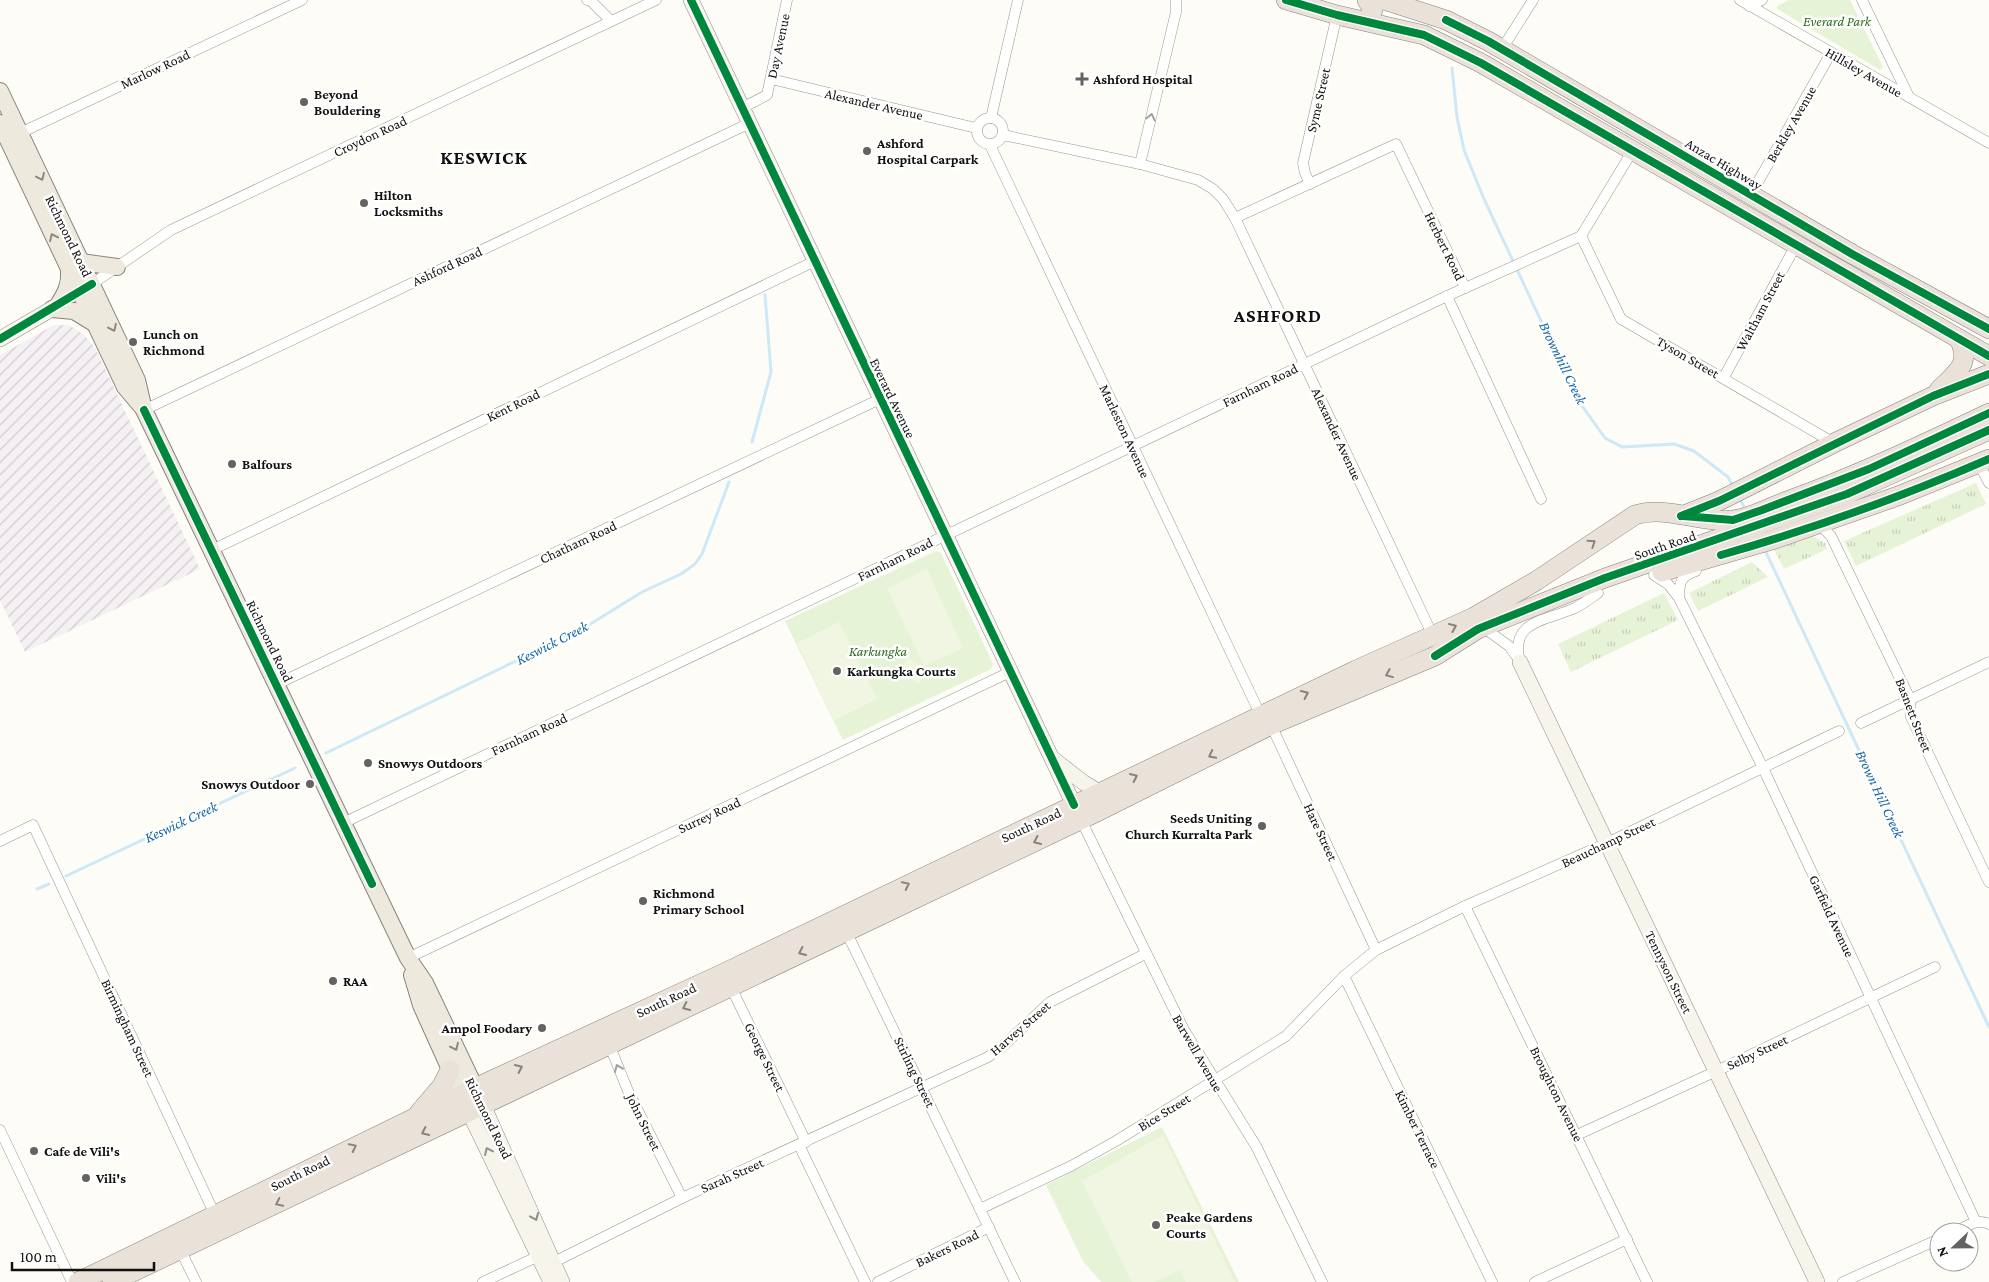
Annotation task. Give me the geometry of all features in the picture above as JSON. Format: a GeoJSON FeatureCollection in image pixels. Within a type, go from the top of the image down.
{"type":"FeatureCollection","features":[{"type":"Feature","properties":{"kind":"highway"},"geometry":{"type":"LineString","coordinates":[[1286,0],[1337,15],[1424,35],[1482,62],[1989,356]]}},
{"type":"Feature","properties":{"kind":"highway"},"geometry":{"type":"LineString","coordinates":[[1367,0],[1373,10],[1367,22]]}},
{"type":"Feature","properties":{"kind":"highway"},"geometry":{"type":"LineString","coordinates":[[1389,1],[1386,13],[1388,17],[1410,32]]}},
{"type":"Feature","properties":{"kind":"highway","name":"Anzac Highway"},"geometry":{"type":"LineString","coordinates":[[1389,1],[1446,20],[1502,49],[1694,160],[1750,196],[1985,326]]}},
{"type":"Feature","properties":{"kind":"highway"},"geometry":{"type":"LineString","coordinates":[[1683,179],[1694,160]]}},
{"type":"Feature","properties":{"kind":"highway"},"geometry":{"type":"LineString","coordinates":[[1879,293],[1889,274]]}},
{"type":"Feature","properties":{"kind":"highway"},"geometry":{"type":"LineString","coordinates":[[1933,396],[1958,371],[1966,359],[1965,350],[1959,339]]}},
{"type":"Feature","properties":{"kind":"highway"},"geometry":{"type":"LineString","coordinates":[[1681,516],[1719,502],[1834,443],[1933,396],[1989,374]]}},
{"type":"Feature","properties":{"kind":"highway","name":"South Road"},"geometry":{"type":"LineString","coordinates":[[1767,525],[1868,470],[1989,413]]}},
{"type":"Feature","properties":{"kind":"highway","name":"South Road"},"geometry":{"type":"LineString","coordinates":[[1078,813],[1101,793],[1266,721],[1434,656],[1478,629],[1605,578],[1767,525],[1880,480],[1989,430]]}},
{"type":"Feature","properties":{"kind":"highway"},"geometry":{"type":"LineString","coordinates":[[1434,656],[1598,593],[1654,575],[1737,534],[1767,525],[1825,530],[1898,496],[1984,462]]}},
{"type":"Feature","properties":{"kind":"highway","name":"South Road"},"geometry":{"type":"LineString","coordinates":[[78,1282],[177,1242],[1078,813],[1266,721],[1474,617],[1536,581],[1636,515],[1648,511],[1664,511],[1737,534]]}},
{"type":"Feature","properties":{"kind":"highway","name":"South Road"},"geometry":{"type":"LineString","coordinates":[[218,1222],[415,1118],[472,1100],[608,1044],[727,979]]}},
{"type":"Feature","properties":{"kind":"highway"},"geometry":{"type":"LineString","coordinates":[[415,1118],[442,1086],[450,1070]]}},
{"type":"Feature","properties":{"kind":"highway","name":"South Road"},"geometry":{"type":"LineString","coordinates":[[112,1282],[177,1242]]}},
{"type":"Feature","properties":{"kind":"main road","name":"Richmond Road"},"geometry":{"type":"LineString","coordinates":[[0,91],[14,136],[75,267],[78,294],[124,388],[144,410]]}},
{"type":"Feature","properties":{"kind":"main road","name":"Richmond Road"},"geometry":{"type":"LineString","coordinates":[[0,123],[14,136]]}},
{"type":"Feature","properties":{"kind":"main road","name":"Richmond Road"},"geometry":{"type":"LineString","coordinates":[[75,267],[92,284],[137,380],[144,410],[408,958],[425,984],[472,1100]]}},
{"type":"Feature","properties":{"kind":"main road"},"geometry":{"type":"LineString","coordinates":[[92,322],[74,311],[55,307],[66,293],[75,267],[117,267]]}},
{"type":"Feature","properties":{"kind":"main road","name":"Richmond Road"},"geometry":{"type":"LineString","coordinates":[[408,958],[421,1005],[450,1070],[472,1100]]}},
{"type":"Feature","properties":{"kind":"street","name":"Marlow Road"},"geometry":{"type":"LineString","coordinates":[[14,136],[302,0]]}},
{"type":"Feature","properties":{"kind":"street"},"geometry":{"type":"LineString","coordinates":[[587,0],[591,1],[611,21]]}},
{"type":"Feature","properties":{"kind":"street","name":"Croydon Road"},"geometry":{"type":"LineString","coordinates":[[92,284],[171,230],[656,0]]}},
{"type":"Feature","properties":{"kind":"street","name":"Everard Avenue"},"geometry":{"type":"LineString","coordinates":[[691,0],[1049,756],[1078,813]]}},
{"type":"Feature","properties":{"kind":"street","name":"Day Avenue"},"geometry":{"type":"LineString","coordinates":[[742,108],[767,94],[788,0]]}},
{"type":"Feature","properties":{"kind":"street"},"geometry":{"type":"LineString","coordinates":[[991,118],[1018,0]]}},
{"type":"Feature","properties":{"kind":"street"},"geometry":{"type":"LineString","coordinates":[[1140,164],[1176,12],[1176,0]]}},
{"type":"Feature","properties":{"kind":"street"},"geometry":{"type":"LineString","coordinates":[[1502,49],[1532,0]]}},
{"type":"Feature","properties":{"kind":"street"},"geometry":{"type":"LineString","coordinates":[[1745,3],[1762,0]]}},
{"type":"Feature","properties":{"kind":"street"},"geometry":{"type":"LineString","coordinates":[[1862,0],[1909,97]]}},
{"type":"Feature","properties":{"kind":"street","name":"Hillsley Avenue"},"geometry":{"type":"LineString","coordinates":[[1745,3],[1989,143]]}},
{"type":"Feature","properties":{"kind":"street","name":"Syme Street"},"geometry":{"type":"LineString","coordinates":[[1310,184],[1305,173],[1304,163],[1337,15]]}},
{"type":"Feature","properties":{"kind":"street","name":"Berkley Avenue"},"geometry":{"type":"LineString","coordinates":[[1750,196],[1831,53]]}},
{"type":"Feature","properties":{"kind":"street","name":"Alexander Avenue"},"geometry":{"type":"LineString","coordinates":[[771,79],[976,128]]}},
{"type":"Feature","properties":{"kind":"street"},"geometry":{"type":"LineString","coordinates":[[991,118],[999,122],[1003,129],[1003,135],[1000,140],[990,145],[979,140],[976,128],[980,121],[991,118]]}},
{"type":"Feature","properties":{"kind":"street","name":"Ashford Road"},"geometry":{"type":"LineString","coordinates":[[144,410],[750,123]]}},
{"type":"Feature","properties":{"kind":"street","name":"Alexander Avenue"},"geometry":{"type":"LineString","coordinates":[[1003,135],[1140,164],[1198,180],[1213,189],[1223,199],[1235,218],[1433,636]]}},
{"type":"Feature","properties":{"kind":"street","name":"Herbert Road"},"geometry":{"type":"LineString","coordinates":[[1235,218],[1396,144],[1465,288],[1447,296],[1541,499]]}},
{"type":"Feature","properties":{"kind":"street","name":"Marleston Avenue"},"geometry":{"type":"LineString","coordinates":[[990,145],[1266,721]]}},
{"type":"Feature","properties":{"kind":"street"},"geometry":{"type":"LineString","coordinates":[[1465,288],[1581,236],[1633,150]]}},
{"type":"Feature","properties":{"kind":"street","name":"Tyson Street"},"geometry":{"type":"LineString","coordinates":[[1581,236],[1621,319],[1834,443]]}},
{"type":"Feature","properties":{"kind":"street","name":"Waltham Street"},"geometry":{"type":"LineString","coordinates":[[1724,378],[1796,245]]}},
{"type":"Feature","properties":{"kind":"street","name":"Kent Road"},"geometry":{"type":"LineString","coordinates":[[212,550],[815,261]]}},
{"type":"Feature","properties":{"kind":"street"},"geometry":{"type":"LineString","coordinates":[[0,339],[92,284]]}},
{"type":"Feature","properties":{"kind":"street","name":"Farnham Road"},"geometry":{"type":"LineString","coordinates":[[343,822],[1447,296]]}},
{"type":"Feature","properties":{"kind":"street","name":"Chatham Road"},"geometry":{"type":"LineString","coordinates":[[276,684],[880,399]]}},
{"type":"Feature","properties":{"kind":"street"},"geometry":{"type":"LineString","coordinates":[[1984,462],[1989,483]]}},
{"type":"Feature","properties":{"kind":"street","name":"Basnett Street"},"geometry":{"type":"LineString","coordinates":[[1825,530],[1910,699],[1911,717],[1989,882]]}},
{"type":"Feature","properties":{"kind":"street"},"geometry":{"type":"LineString","coordinates":[[1679,598],[1680,583],[1686,574],[1708,567],[1737,534]]}},
{"type":"Feature","properties":{"kind":"street","name":"Garfield Avenue"},"geometry":{"type":"LineString","coordinates":[[1654,575],[1668,584],[1679,598],[1763,768],[1976,1222]]}},
{"type":"Feature","properties":{"kind":"street","name":"Tennyson Street"},"geometry":{"type":"LineString","coordinates":[[1520,662],[1516,648],[1521,632],[1536,622],[1576,607],[1598,593]]}},
{"type":"Feature","properties":{"kind":"street","name":"Tennyson Street"},"geometry":{"type":"LineString","coordinates":[[1491,633],[1509,646],[1520,662],[1817,1282]]}},
{"type":"Feature","properties":{"kind":"street"},"geometry":{"type":"LineString","coordinates":[[1861,723],[1989,662]]}},
{"type":"Feature","properties":{"kind":"street","name":"Surrey Road"},"geometry":{"type":"LineString","coordinates":[[408,958],[1010,672]]}},
{"type":"Feature","properties":{"kind":"street","name":"Hare Street"},"geometry":{"type":"LineString","coordinates":[[1266,721],[1376,950]]}},
{"type":"Feature","properties":{"kind":"street","name":"Beauchamp Street"},"geometry":{"type":"LineString","coordinates":[[1376,950],[1465,906],[1607,843],[1840,731]]}},
{"type":"Feature","properties":{"kind":"street"},"geometry":{"type":"LineString","coordinates":[[1049,756],[1084,783],[1101,793]]}},
{"type":"Feature","properties":{"kind":"street","name":"Barwell Avenue"},"geometry":{"type":"LineString","coordinates":[[1078,813],[1145,954],[1184,1030],[1256,1146],[1322,1282]]}},
{"type":"Feature","properties":{"kind":"street","name":"Birmingham Street"},"geometry":{"type":"LineString","coordinates":[[0,841],[33,825],[218,1222]]}},
{"type":"Feature","properties":{"kind":"street","name":"Broughton Avenue"},"geometry":{"type":"LineString","coordinates":[[1465,906],[1647,1282]]}},
{"type":"Feature","properties":{"kind":"street","name":"Stirling Street"},"geometry":{"type":"LineString","coordinates":[[843,924],[1015,1282]]}},
{"type":"Feature","properties":{"kind":"street","name":"Bice Street"},"geometry":{"type":"LineString","coordinates":[[980,1208],[1071,1166],[1116,1141],[1286,1036],[1344,976],[1376,950]]}},
{"type":"Feature","properties":{"kind":"street","name":"Harvey Street"},"geometry":{"type":"LineString","coordinates":[[922,1087],[988,1057],[1004,1045],[1050,1002],[1145,954]]}},
{"type":"Feature","properties":{"kind":"street","name":"Selby Street"},"geometry":{"type":"LineString","coordinates":[[1577,1135],[1935,967]]}},
{"type":"Feature","properties":{"kind":"street","name":"Kimber Terrace"},"geometry":{"type":"LineString","coordinates":[[1344,976],[1492,1282]]}},
{"type":"Feature","properties":{"kind":"street","name":"George Street"},"geometry":{"type":"LineString","coordinates":[[727,979],[864,1282]]}},
{"type":"Feature","properties":{"kind":"street","name":"John Street"},"geometry":{"type":"LineString","coordinates":[[608,1044],[628,1091],[682,1198]]}},
{"type":"Feature","properties":{"kind":"street","name":"Sarah Street"},"geometry":{"type":"LineString","coordinates":[[484,1282],[546,1259],[803,1144],[922,1087]]}},
{"type":"Feature","properties":{"kind":"street","name":"Richmond Road"},"geometry":{"type":"LineString","coordinates":[[472,1100],[546,1259],[562,1282]]}},
{"type":"Feature","properties":{"kind":"street"},"geometry":{"type":"LineString","coordinates":[[0,1130],[72,1282]]}},
{"type":"Feature","properties":{"kind":"street"},"geometry":{"type":"LineString","coordinates":[[1976,1222],[1981,1221],[1989,1224]]}},
{"type":"Feature","properties":{"kind":"street","name":"Bakers Road"},"geometry":{"type":"LineString","coordinates":[[878,1282],[989,1227]]}},
{"type":"Feature","properties":{"kind":"street"},"geometry":{"type":"LineString","coordinates":[[1535,1282],[1627,1240]]}},
{"type":"Feature","properties":{"kind":"street"},"geometry":{"type":"LineString","coordinates":[[177,1242],[196,1282]]}},
{"type":"Feature","properties":{"kind":"street"},"geometry":{"type":"LineString","coordinates":[[1843,1282],[1929,1243]]}},
{"type":"Feature","properties":{"kind":"street","name":"Richmond Road"},"geometry":{"type":"LineString","coordinates":[[546,1259],[551,1282]]}},
{"type":"Feature","properties":{"kind":"shaded area"},"geometry":{"type":"Polygon","coordinates":[[[54,325],[69,325],[84,335],[95,348],[200,569],[25,652],[0,600],[0,355],[54,325]]]}},
{"type":"Feature","properties":{"kind":"green space","name":"Everard Park"},"geometry":{"type":"Polygon","coordinates":[[[1789,0],[1850,0],[1883,67],[1880,70],[1777,9],[1777,6],[1789,0]]]}},
{"type":"Feature","properties":{"kind":"green space"},"geometry":{"type":"Polygon","coordinates":[[[1976,483],[1986,504],[1856,566],[1844,541],[1976,483]]]}},
{"type":"Feature","properties":{"kind":"green space"},"geometry":{"type":"Polygon","coordinates":[[[1809,534],[1825,543],[1827,549],[1784,569],[1774,549],[1809,534]]]}},
{"type":"Feature","properties":{"kind":"green space","name":"Karkungka"},"geometry":{"type":"Polygon","coordinates":[[[936,551],[941,553],[993,664],[991,669],[843,740],[785,621],[936,551]]]}},
{"type":"Feature","properties":{"kind":"green space"},"geometry":{"type":"Polygon","coordinates":[[[1752,562],[1768,577],[1698,611],[1689,593],[1752,562]]]}},
{"type":"Feature","properties":{"kind":"green space"},"geometry":{"type":"Polygon","coordinates":[[[927,569],[963,648],[924,666],[887,588],[927,569]]]}},
{"type":"Feature","properties":{"kind":"green space"},"geometry":{"type":"Polygon","coordinates":[[[1664,593],[1678,620],[1571,672],[1558,644],[1664,593]]]}},
{"type":"Feature","properties":{"kind":"green space","name":"Karkungka Courts"},"geometry":{"type":"Polygon","coordinates":[[[839,622],[877,699],[834,720],[797,643],[839,622]]]}},
{"type":"Feature","properties":{"kind":"green space"},"geometry":{"type":"Polygon","coordinates":[[[908,658],[927,669],[919,684],[899,673],[908,658]]]}},
{"type":"Feature","properties":{"kind":"green space","name":"Peake Gardens Courts"},"geometry":{"type":"Polygon","coordinates":[[[1162,1127],[1239,1282],[1101,1282],[1083,1261],[1046,1185],[1162,1127]]]}},
{"type":"Feature","properties":{"kind":"green space","name":"Peake Gardens Courts"},"geometry":{"type":"Polygon","coordinates":[[[1163,1135],[1235,1282],[1186,1282],[1180,1270],[1155,1282],[1132,1282],[1082,1181],[1163,1135]]]}},
{"type":"Feature","properties":{"kind":"waterway","name":"Brownhill Creek"},"geometry":{"type":"LineString","coordinates":[[1452,68],[1457,117],[1464,150],[1484,199],[1578,400],[1605,438],[1622,447],[1674,444],[1694,451],[1728,477],[1733,487]]}},
{"type":"Feature","properties":{"kind":"waterway","name":"Keswick Creek"},"geometry":{"type":"LineString","coordinates":[[752,442],[771,372],[765,295]]}},
{"type":"Feature","properties":{"kind":"waterway","name":"Keswick Creek"},"geometry":{"type":"LineString","coordinates":[[326,753],[584,628],[642,592],[681,574],[695,564],[702,554],[729,482]]}},
{"type":"Feature","properties":{"kind":"waterway","name":"Brownhill Creek"},"geometry":{"type":"LineString","coordinates":[[1740,499],[1746,511]]}},
{"type":"Feature","properties":{"kind":"waterway","name":"Brown Hill Creek"},"geometry":{"type":"LineString","coordinates":[[1764,548],[1989,1027]]}},
{"type":"Feature","properties":{"kind":"waterway","name":"Keswick Creek"},"geometry":{"type":"LineString","coordinates":[[66,876],[295,768]]}},
{"type":"Feature","properties":{"kind":"waterway","name":"Keswick Creek"},"geometry":{"type":"LineString","coordinates":[[37,889],[49,884]]}},
{"type":"Feature","properties":{"kind":"cycle path"},"geometry":{"type":"LineString","coordinates":[[691,0],[1074,805]]}},
{"type":"Feature","properties":{"kind":"cycle path"},"geometry":{"type":"LineString","coordinates":[[1286,0],[1337,15],[1424,35],[1481,63],[1989,356]]}},
{"type":"Feature","properties":{"kind":"cycle path"},"geometry":{"type":"LineString","coordinates":[[1446,20],[1488,41],[1852,254],[1989,329]]}},
{"type":"Feature","properties":{"kind":"cycle path"},"geometry":{"type":"LineString","coordinates":[[0,339],[92,284]]}},
{"type":"Feature","properties":{"kind":"cycle path"},"geometry":{"type":"LineString","coordinates":[[1681,516],[1719,501],[1933,396],[1989,374]]}},
{"type":"Feature","properties":{"kind":"cycle path"},"geometry":{"type":"LineString","coordinates":[[144,410],[372,884]]}},
{"type":"Feature","properties":{"kind":"cycle path"},"geometry":{"type":"LineString","coordinates":[[1683,516],[1733,520],[1869,469],[1989,413]]}},
{"type":"Feature","properties":{"kind":"cycle path"},"geometry":{"type":"LineString","coordinates":[[1435,656],[1478,629],[1605,578],[1847,494],[1989,430]]}},
{"type":"Feature","properties":{"kind":"cycle path"},"geometry":{"type":"LineString","coordinates":[[1721,555],[1856,512],[1989,459]]}},
{"type":"Feature","properties":{"kind":"place","name":"Ashford Hospital"},"geometry":{"type":"Point","coordinates":[1082,79]}},
{"type":"Feature","properties":{"kind":"place","name":"Beyond Bouldering"},"geometry":{"type":"Point","coordinates":[304,102]}},
{"type":"Feature","properties":{"kind":"place","name":"Ashford Hospital Carpark"},"geometry":{"type":"Point","coordinates":[867,151]}},
{"type":"Feature","properties":{"kind":"place","name":"Hilton Locksmiths"},"geometry":{"type":"Point","coordinates":[364,203]}},
{"type":"Feature","properties":{"kind":"place","name":"Lunch on Richmond"},"geometry":{"type":"Point","coordinates":[133,342]}},
{"type":"Feature","properties":{"kind":"place","name":"Balfours"},"geometry":{"type":"Point","coordinates":[232,464]}},
{"type":"Feature","properties":{"kind":"place","name":"Karkungka Courts"},"geometry":{"type":"Point","coordinates":[837,671]}},
{"type":"Feature","properties":{"kind":"place","name":"Snowys Outdoors"},"geometry":{"type":"Point","coordinates":[368,763]}},
{"type":"Feature","properties":{"kind":"place","name":"Snowys Outdoor"},"geometry":{"type":"Point","coordinates":[310,784]}},
{"type":"Feature","properties":{"kind":"place","name":"Seeds Uniting Church Kurralta Park"},"geometry":{"type":"Point","coordinates":[1262,826]}},
{"type":"Feature","properties":{"kind":"place","name":"Richmond Primary School"},"geometry":{"type":"Point","coordinates":[643,901]}},
{"type":"Feature","properties":{"kind":"place","name":"RAA"},"geometry":{"type":"Point","coordinates":[333,981]}},
{"type":"Feature","properties":{"kind":"place","name":"Ampol Foodary"},"geometry":{"type":"Point","coordinates":[542,1028]}},
{"type":"Feature","properties":{"kind":"place","name":"Cafe de Vili's"},"geometry":{"type":"Point","coordinates":[34,1151]}},
{"type":"Feature","properties":{"kind":"place","name":"Vili's"},"geometry":{"type":"Point","coordinates":[86,1178]}},
{"type":"Feature","properties":{"kind":"place","name":"Peake Gardens Courts"},"geometry":{"type":"Point","coordinates":[1156,1225]}},
{"type":"Feature","properties":{"kind":"district","name":"KESWICK"},"geometry":{"type":"Point","coordinates":[484,157]}},
{"type":"Feature","properties":{"kind":"district","name":"ASHFORD"},"geometry":{"type":"Point","coordinates":[1278,315]}}]}
